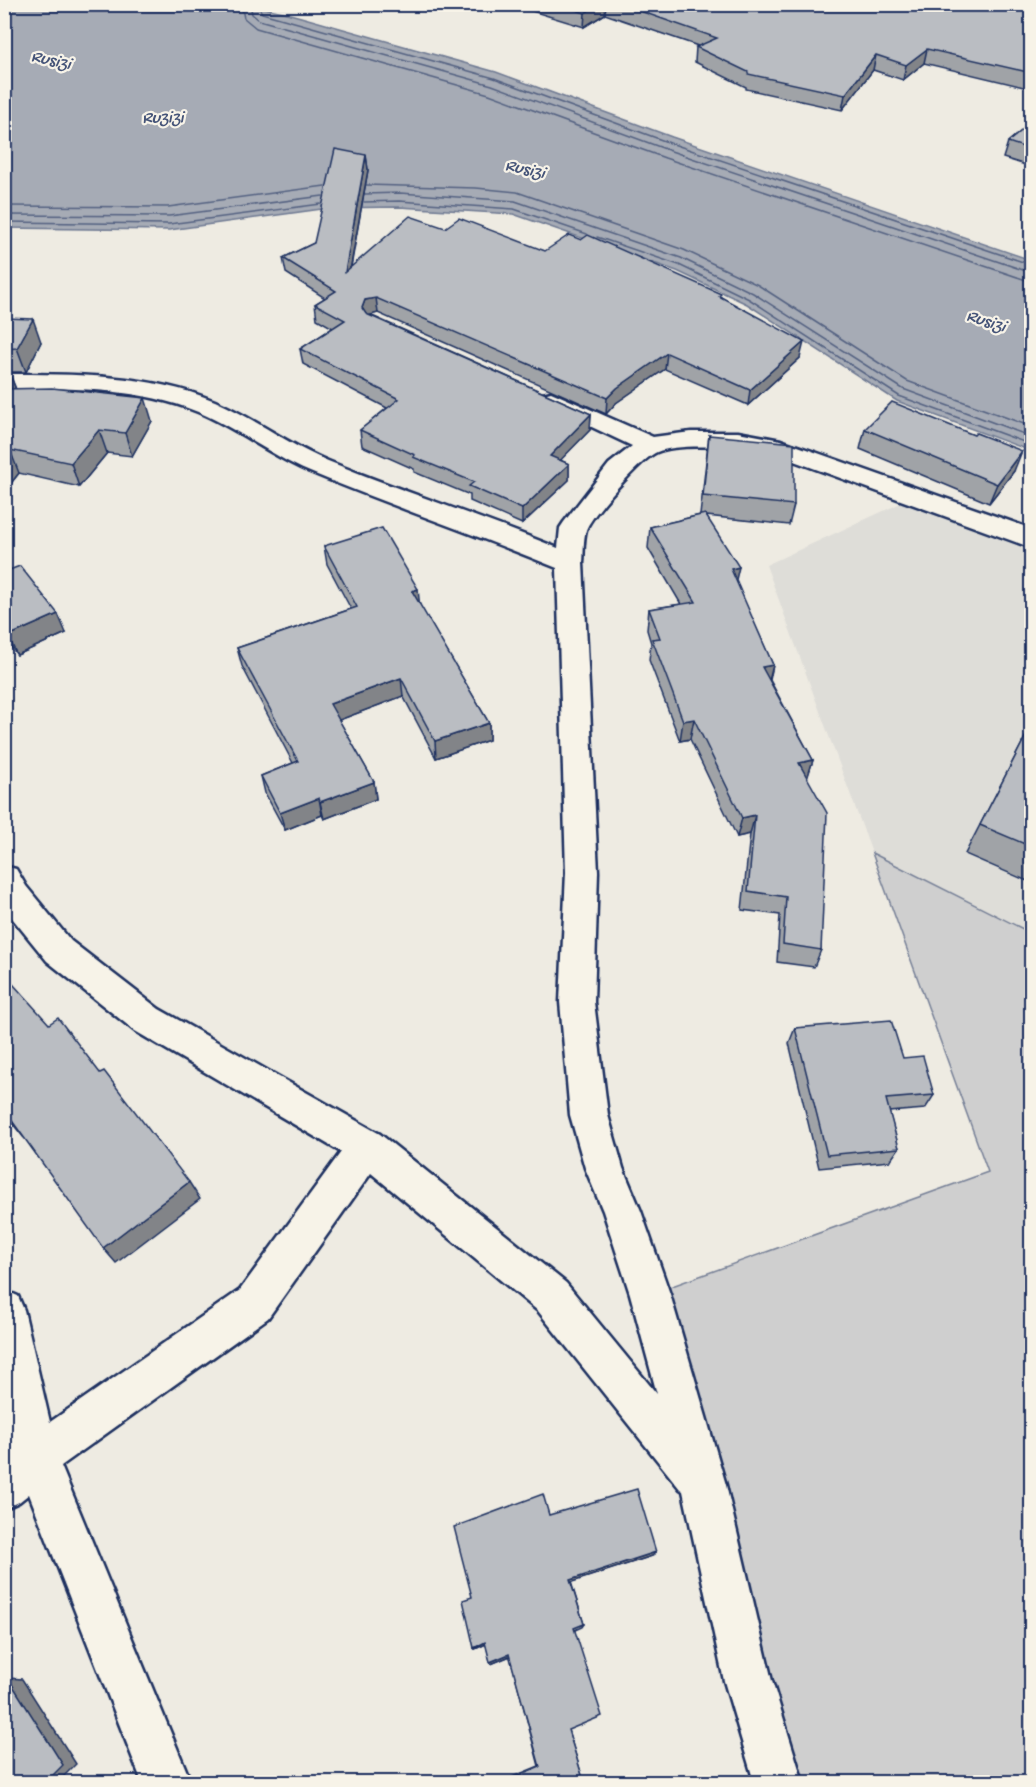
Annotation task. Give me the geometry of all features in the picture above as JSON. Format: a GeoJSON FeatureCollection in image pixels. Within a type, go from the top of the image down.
{"type":"FeatureCollection","features":[{"type":"Feature","properties":{"kind":"street"},"geometry":{"type":"LineString","coordinates":[[4,381],[68,382],[119,386],[172,394],[208,407],[317,466],[488,529],[570,563]]}},
{"type":"Feature","properties":{"kind":"street"},"geometry":{"type":"LineString","coordinates":[[535,392],[650,445]]}},
{"type":"Feature","properties":{"kind":"street"},"geometry":{"type":"LineString","coordinates":[[779,1782],[748,1681],[704,1485],[651,1294],[622,1211],[604,1168],[589,1115],[577,1002],[582,873],[570,563],[573,528],[618,470],[650,445],[691,440],[738,440],[772,445],[806,456],[1032,539]]}},
{"type":"Feature","properties":{"kind":"street"},"geometry":{"type":"LineString","coordinates":[[4,879],[14,896],[59,951],[147,1020],[367,1147],[552,1297],[704,1485]]}},
{"type":"Feature","properties":{"kind":"street"},"geometry":{"type":"LineString","coordinates":[[20,1472],[254,1304],[367,1147]]}},
{"type":"Feature","properties":{"kind":"street"},"geometry":{"type":"LineString","coordinates":[[4,1310],[20,1472],[166,1782]]}},
{"type":"Feature","properties":{"kind":"shaded area"},"geometry":{"type":"Polygon","coordinates":[[[914,497],[1031,539],[1031,933],[872,853],[766,565],[914,497]]]}},
{"type":"Feature","properties":{"kind":"shaded area"},"geometry":{"type":"Polygon","coordinates":[[[872,853],[1031,933],[1031,1782],[779,1782],[748,1681],[650,1294],[988,1172],[872,853]]]}},
{"type":"Feature","properties":{"kind":"water","name":"Ruzizi"},"geometry":{"type":"Polygon","coordinates":[[[5,5],[251,5],[283,12],[496,72],[672,137],[1031,260],[1031,451],[897,401],[747,304],[677,271],[513,214],[399,207],[329,208],[169,230],[5,228],[5,5]]]}},
{"type":"Feature","properties":{"kind":"building"},"geometry":{"type":"Polygon","coordinates":[[[557,4],[598,4],[585,13],[557,4]]]}},
{"type":"Feature","properties":{"kind":"building"},"geometry":{"type":"Polygon","coordinates":[[[620,4],[1032,4],[1032,73],[927,49],[906,65],[876,55],[845,95],[748,74],[696,47],[717,38],[620,4]]]}},
{"type":"Feature","properties":{"kind":"building"},"geometry":{"type":"Polygon","coordinates":[[[1032,122],[1032,150],[1008,142],[1032,122]]]}},
{"type":"Feature","properties":{"kind":"building"},"geometry":{"type":"Polygon","coordinates":[[[335,149],[366,155],[345,272],[410,216],[445,228],[459,218],[545,251],[569,235],[581,240],[588,235],[721,294],[719,296],[804,342],[750,390],[667,353],[617,388],[607,398],[376,298],[365,300],[362,308],[366,314],[591,414],[550,456],[569,464],[522,509],[469,486],[474,482],[413,457],[415,455],[360,430],[399,399],[300,349],[345,320],[315,304],[336,291],[283,258],[314,243],[335,149]]]}},
{"type":"Feature","properties":{"kind":"building"},"geometry":{"type":"Polygon","coordinates":[[[4,318],[33,319],[17,348],[4,349],[4,318]]]}},
{"type":"Feature","properties":{"kind":"building"},"geometry":{"type":"Polygon","coordinates":[[[52,388],[145,398],[125,433],[99,430],[71,463],[10,450],[4,456],[4,389],[52,388]]]}},
{"type":"Feature","properties":{"kind":"building"},"geometry":{"type":"Polygon","coordinates":[[[892,402],[974,435],[976,433],[1022,451],[997,484],[865,429],[892,402]]]}},
{"type":"Feature","properties":{"kind":"building"},"geometry":{"type":"Polygon","coordinates":[[[709,435],[794,443],[794,505],[703,496],[709,435]]]}},
{"type":"Feature","properties":{"kind":"building"},"geometry":{"type":"Polygon","coordinates":[[[705,514],[739,567],[731,569],[773,665],[762,667],[813,760],[799,763],[827,813],[821,950],[783,944],[786,897],[748,891],[755,815],[742,818],[694,719],[683,721],[652,639],[660,638],[649,609],[696,602],[650,527],[705,514]]]}},
{"type":"Feature","properties":{"kind":"building"},"geometry":{"type":"Polygon","coordinates":[[[382,528],[418,589],[412,591],[489,723],[435,741],[401,678],[330,704],[374,782],[320,802],[319,798],[280,813],[261,776],[298,761],[237,648],[357,607],[324,546],[382,528]]]}},
{"type":"Feature","properties":{"kind":"building"},"geometry":{"type":"Polygon","coordinates":[[[20,566],[58,614],[8,636],[4,631],[4,572],[20,566]]]}},
{"type":"Feature","properties":{"kind":"building"},"geometry":{"type":"Polygon","coordinates":[[[1032,724],[1032,847],[980,825],[1032,724]]]}},
{"type":"Feature","properties":{"kind":"building"},"geometry":{"type":"Polygon","coordinates":[[[4,974],[49,1024],[58,1018],[100,1073],[104,1071],[189,1182],[103,1248],[10,1118],[4,1114],[4,974]]]}},
{"type":"Feature","properties":{"kind":"building"},"geometry":{"type":"Polygon","coordinates":[[[891,1020],[903,1058],[923,1056],[934,1095],[886,1099],[899,1148],[827,1155],[795,1028],[891,1020]]]}},
{"type":"Feature","properties":{"kind":"building"},"geometry":{"type":"Polygon","coordinates":[[[637,1489],[656,1552],[570,1580],[584,1624],[574,1628],[602,1716],[568,1730],[584,1782],[513,1782],[512,1779],[540,1767],[509,1654],[490,1662],[485,1642],[474,1648],[463,1600],[472,1597],[454,1527],[543,1494],[549,1515],[637,1489]]]}},
{"type":"Feature","properties":{"kind":"building"},"geometry":{"type":"Polygon","coordinates":[[[8,1678],[63,1765],[46,1782],[4,1782],[4,1682],[8,1678]]]}},
{"type":"Feature","properties":{"kind":"water label","name":"Rusizi"},"geometry":{"type":"Point","coordinates":[51,61]}},
{"type":"Feature","properties":{"kind":"water label","name":"Rusizi"},"geometry":{"type":"Point","coordinates":[525,170]}},
{"type":"Feature","properties":{"kind":"water label","name":"Rusizi"},"geometry":{"type":"Point","coordinates":[986,322]}}]}
